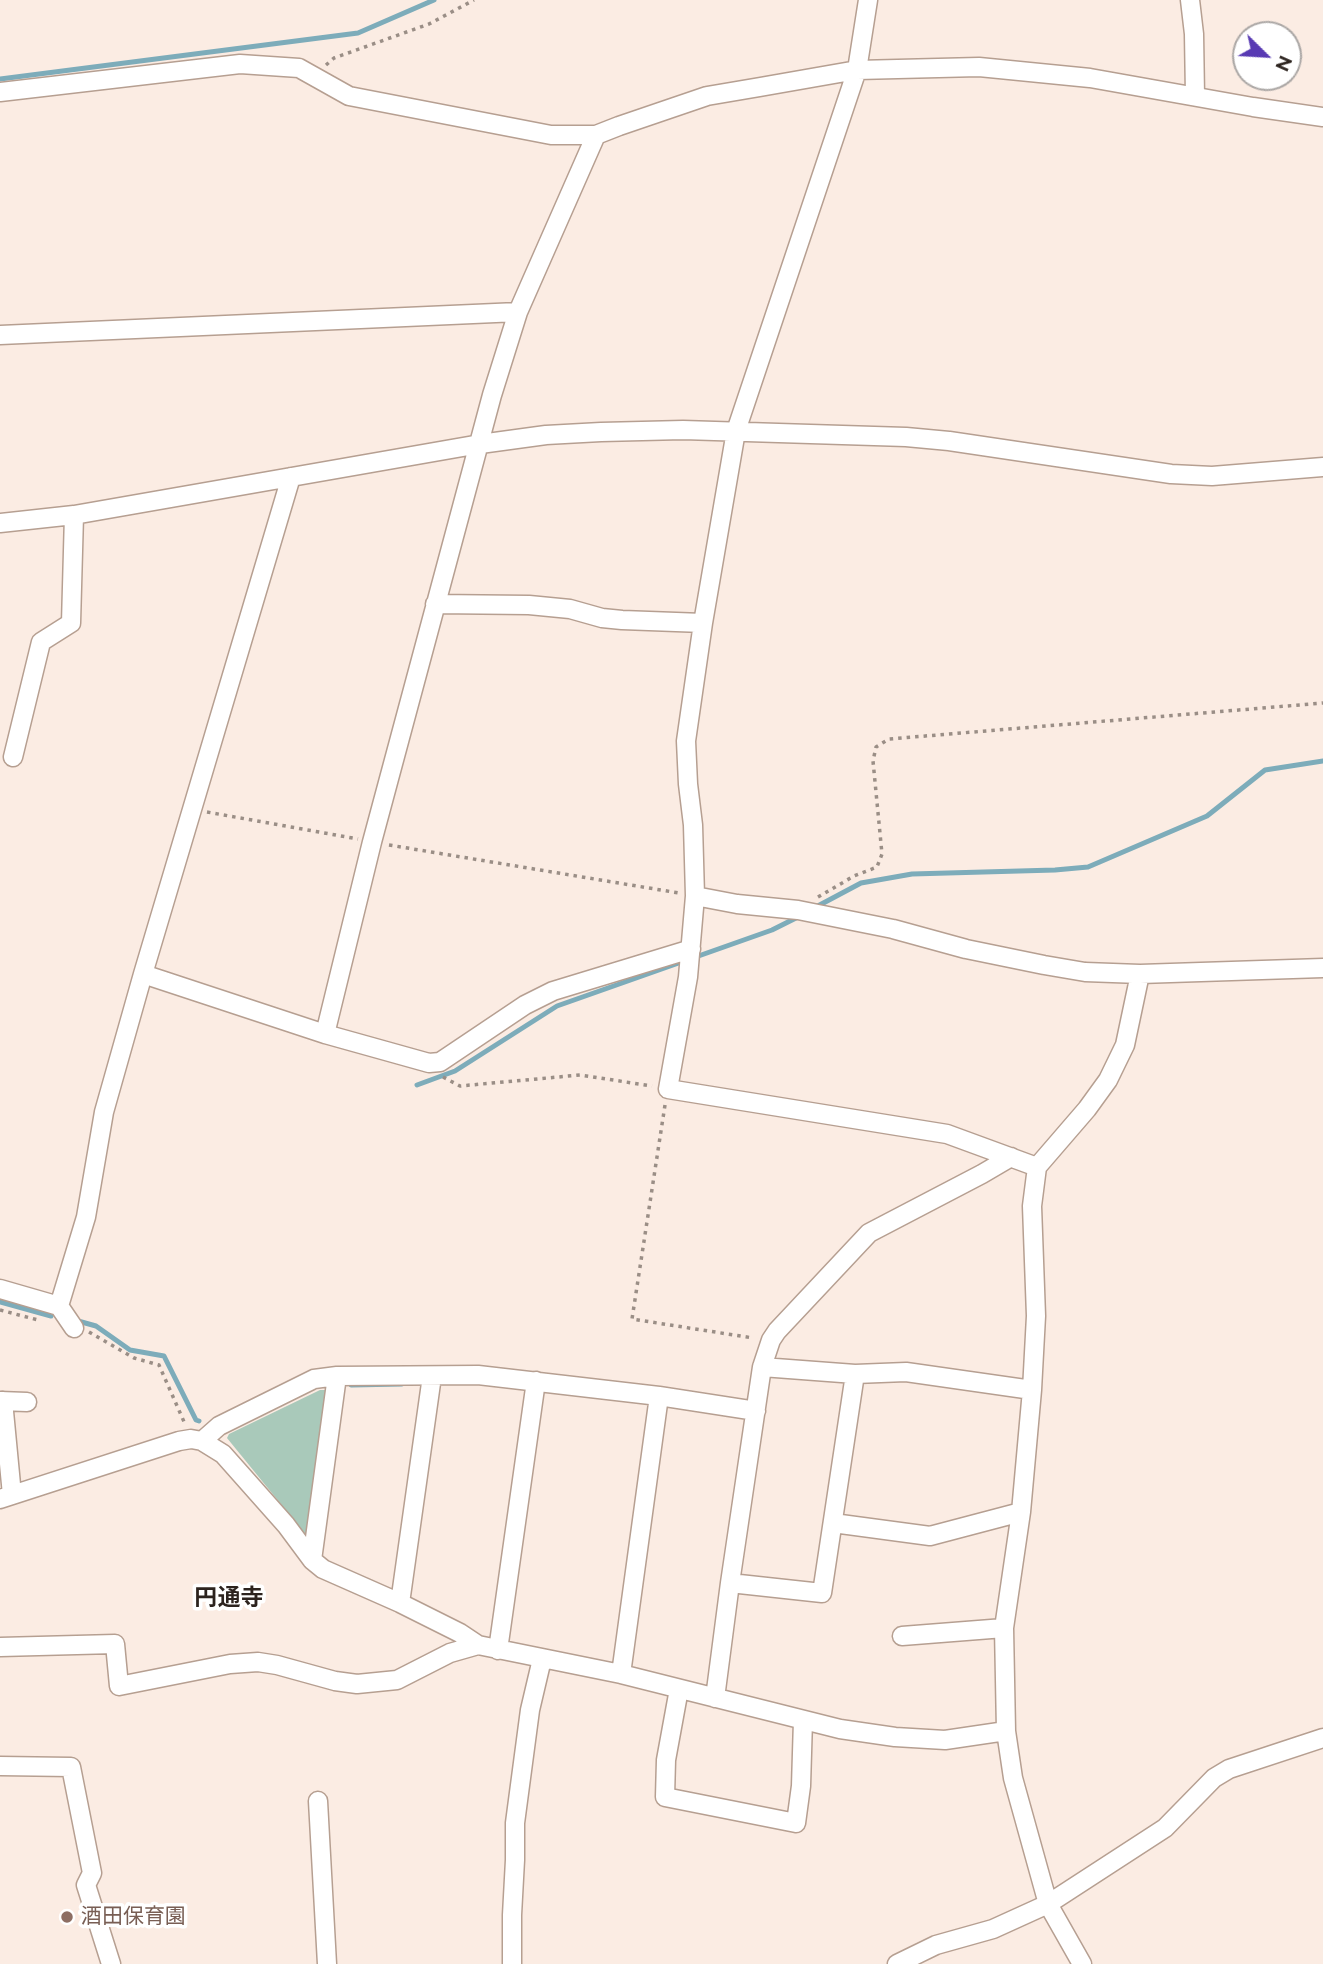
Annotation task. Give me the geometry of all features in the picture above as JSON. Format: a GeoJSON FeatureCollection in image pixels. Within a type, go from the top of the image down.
{"type":"FeatureCollection","features":[{"type":"Feature","properties":{"kind":"street"},"geometry":{"type":"LineString","coordinates":[[868,0],[857,70],[736,432],[703,623],[687,741],[695,896],[688,977],[668,1089],[947,1134],[1037,1167]]}},
{"type":"Feature","properties":{"kind":"street"},"geometry":{"type":"LineString","coordinates":[[1190,0],[1194,34],[1195,96]]}},
{"type":"Feature","properties":{"kind":"street"},"geometry":{"type":"LineString","coordinates":[[0,92],[240,64],[299,68],[349,96],[551,135],[596,135],[707,96],[857,70],[979,67],[1090,78],[1323,117]]}},
{"type":"Feature","properties":{"kind":"street"},"geometry":{"type":"LineString","coordinates":[[325,1034],[372,842],[492,396],[518,312],[596,135]]}},
{"type":"Feature","properties":{"kind":"street"},"geometry":{"type":"LineString","coordinates":[[0,335],[518,312]]}},
{"type":"Feature","properties":{"kind":"street"},"geometry":{"type":"LineString","coordinates":[[0,523],[74,515],[480,444],[546,435],[601,432],[683,430],[938,440],[1171,474],[1212,476],[1323,467]]}},
{"type":"Feature","properties":{"kind":"street"},"geometry":{"type":"LineString","coordinates":[[60,1306],[86,1217],[104,1112],[191,809],[291,477]]}},
{"type":"Feature","properties":{"kind":"street"},"geometry":{"type":"LineString","coordinates":[[13,757],[41,642],[71,623],[74,515]]}},
{"type":"Feature","properties":{"kind":"street"},"geometry":{"type":"LineString","coordinates":[[435,604],[529,605],[570,609],[602,618],[703,623]]}},
{"type":"Feature","properties":{"kind":"street"},"geometry":{"type":"LineString","coordinates":[[695,896],[737,904],[798,910],[1085,972],[1140,974],[1323,968]]}},
{"type":"Feature","properties":{"kind":"street"},"geometry":{"type":"LineString","coordinates":[[143,974],[325,1034],[429,1063],[440,1062],[525,1005],[553,991],[691,949]]}},
{"type":"Feature","properties":{"kind":"street"},"geometry":{"type":"LineString","coordinates":[[1082,1964],[1048,1904],[1013,1778],[1006,1731],[1004,1628],[1021,1512],[1032,1390],[1036,1316],[1032,1206],[1037,1167],[1108,1080],[1125,1045],[1140,974]]}},
{"type":"Feature","properties":{"kind":"street"},"geometry":{"type":"LineString","coordinates":[[715,1698],[762,1367],[771,1340],[869,1233],[1011,1157]]}},
{"type":"Feature","properties":{"kind":"street"},"geometry":{"type":"LineString","coordinates":[[0,1289],[60,1306],[75,1328]]}},
{"type":"Feature","properties":{"kind":"street"},"geometry":{"type":"LineString","coordinates":[[762,1367],[855,1374],[906,1372],[1032,1390]]}},
{"type":"Feature","properties":{"kind":"street"},"geometry":{"type":"LineString","coordinates":[[730,1583],[822,1593],[855,1374]]}},
{"type":"Feature","properties":{"kind":"street"},"geometry":{"type":"LineString","coordinates":[[27,1402],[1,1401],[6,1497],[197,1440],[219,1426],[314,1379],[337,1376],[478,1375],[659,1396],[756,1411]]}},
{"type":"Feature","properties":{"kind":"street"},"geometry":{"type":"LineString","coordinates":[[312,1560],[337,1376]]}},
{"type":"Feature","properties":{"kind":"street"},"geometry":{"type":"LineString","coordinates":[[400,1603],[432,1376]]}},
{"type":"Feature","properties":{"kind":"street"},"geometry":{"type":"LineString","coordinates":[[498,1650],[536,1381]]}},
{"type":"Feature","properties":{"kind":"street"},"geometry":{"type":"LineString","coordinates":[[621,1674],[659,1396]]}},
{"type":"Feature","properties":{"kind":"street"},"geometry":{"type":"LineString","coordinates":[[197,1440],[223,1454],[286,1525],[312,1560],[323,1569],[400,1603],[478,1645],[621,1674],[803,1720],[895,1737],[946,1741],[1006,1731]]}},
{"type":"Feature","properties":{"kind":"street"},"geometry":{"type":"LineString","coordinates":[[833,1523],[930,1536],[1021,1512]]}},
{"type":"Feature","properties":{"kind":"street"},"geometry":{"type":"LineString","coordinates":[[902,1636],[1004,1628]]}},
{"type":"Feature","properties":{"kind":"street"},"geometry":{"type":"LineString","coordinates":[[0,1647],[115,1644],[119,1685],[258,1661],[335,1681],[357,1684],[397,1680],[450,1653],[478,1645]]}},
{"type":"Feature","properties":{"kind":"street"},"geometry":{"type":"LineString","coordinates":[[512,1964],[515,1823],[530,1710],[542,1659]]}},
{"type":"Feature","properties":{"kind":"street"},"geometry":{"type":"LineString","coordinates":[[679,1689],[666,1760],[665,1797],[796,1823],[801,1786],[803,1720]]}},
{"type":"Feature","properties":{"kind":"street"},"geometry":{"type":"LineString","coordinates":[[897,1964],[936,1945],[993,1928],[1048,1904],[1165,1828],[1214,1778],[1229,1769],[1323,1738]]}},
{"type":"Feature","properties":{"kind":"street"},"geometry":{"type":"LineString","coordinates":[[0,1766],[71,1767],[92,1874],[86,1885],[111,1964]]}},
{"type":"Feature","properties":{"kind":"street"},"geometry":{"type":"LineString","coordinates":[[318,1801],[327,1964]]}},
{"type":"Feature","properties":{"kind":"path"},"geometry":{"type":"LineString","coordinates":[[313,76],[334,58],[429,24],[474,0]]}},
{"type":"Feature","properties":{"kind":"path"},"geometry":{"type":"LineString","coordinates":[[798,910],[821,894],[877,867],[882,854],[873,761],[876,747],[889,739],[1323,703]]}},
{"type":"Feature","properties":{"kind":"path"},"geometry":{"type":"LineString","coordinates":[[191,809],[695,896]]}},
{"type":"Feature","properties":{"kind":"path"},"geometry":{"type":"LineString","coordinates":[[429,1063],[445,1080],[460,1086],[580,1075],[668,1089],[632,1319],[771,1340]]}},
{"type":"Feature","properties":{"kind":"path"},"geometry":{"type":"LineString","coordinates":[[75,1328],[92,1333],[134,1358],[159,1365],[197,1440]]}},
{"type":"Feature","properties":{"kind":"green space"},"geometry":{"type":"Polygon","coordinates":[[[320,1390],[331,1390],[311,1539],[227,1438],[229,1434],[320,1390]]]}},
{"type":"Feature","properties":{"kind":"waterway"},"geometry":{"type":"LineString","coordinates":[[0,79],[358,33],[434,0]]}},
{"type":"Feature","properties":{"kind":"waterway"},"geometry":{"type":"LineString","coordinates":[[814,908],[861,883],[912,874],[1088,867],[1207,816],[1265,770],[1323,761]]}},
{"type":"Feature","properties":{"kind":"waterway"},"geometry":{"type":"LineString","coordinates":[[417,1085],[455,1071],[557,1006],[772,930],[800,916]]}},
{"type":"Feature","properties":{"kind":"waterway"},"geometry":{"type":"LineString","coordinates":[[0,1302],[51,1316]]}},
{"type":"Feature","properties":{"kind":"waterway"},"geometry":{"type":"LineString","coordinates":[[78,1321],[96,1326],[130,1350],[164,1356],[196,1420],[199,1421]]}},
{"type":"Feature","properties":{"kind":"waterway"},"geometry":{"type":"LineString","coordinates":[[351,1385],[402,1384]]}},
{"type":"Feature","properties":{"kind":"place","name":"酒田保育園"},"geometry":{"type":"Point","coordinates":[67,1917]}},
{"type":"Feature","properties":{"kind":"district","name":"円通寺"},"geometry":{"type":"Point","coordinates":[229,1598]}}]}
